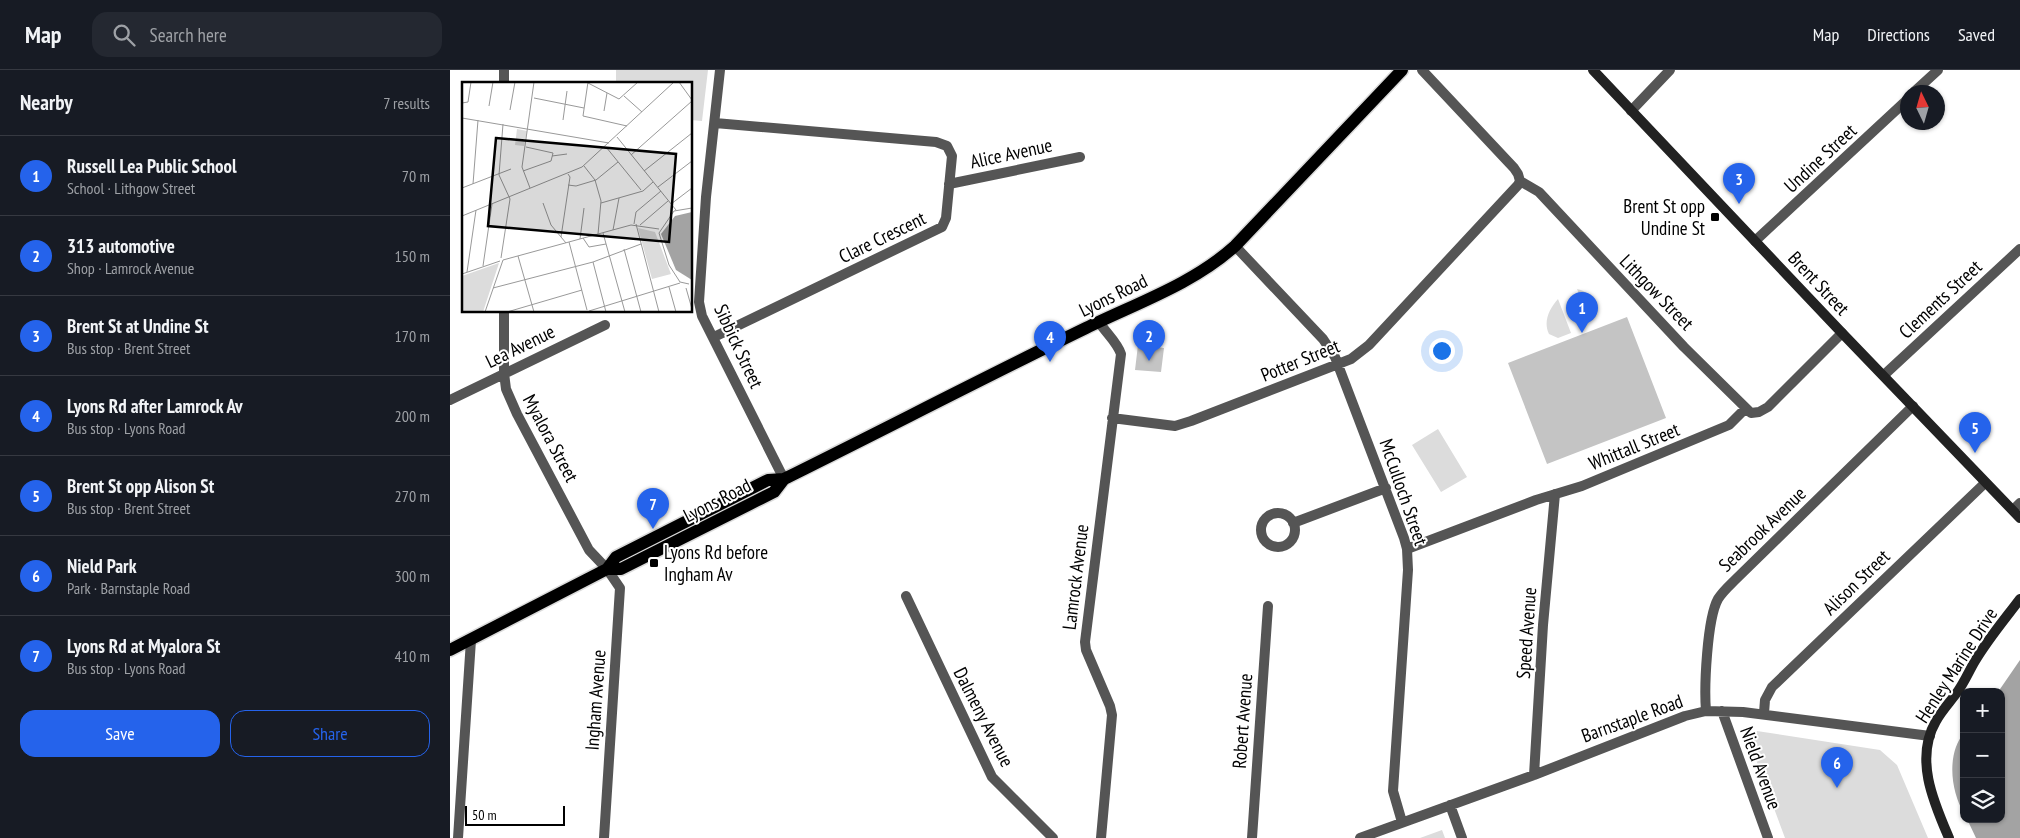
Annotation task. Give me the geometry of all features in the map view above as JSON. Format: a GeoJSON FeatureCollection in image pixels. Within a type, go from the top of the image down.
{"type":"FeatureCollection","features":[{"type":"Feature","properties":{"kind":"main road","name":"Lyons Road"},"geometry":{"type":"LineString","coordinates":[[450,650],[607,569],[621,569],[756,502],[774,492],[784,479],[1099,322],[1198,275],[1235,246],[1402,70]]}},
{"type":"Feature","properties":{"kind":"main road","name":"Brent Street"},"geometry":{"type":"LineString","coordinates":[[1593,70],[1842,334],[1914,406],[1985,483],[2018,511]]}},
{"type":"Feature","properties":{"kind":"main road","name":"Henley Marine Drive"},"geometry":{"type":"LineString","coordinates":[[1949,838],[1929,782],[1927,751],[1930,736],[1934,723],[1959,690],[1976,659],[2020,599]]}},
{"type":"Feature","properties":{"kind":"street","name":"Sibbick Street"},"geometry":{"type":"LineString","coordinates":[[720,70],[706,197],[699,302],[702,316],[784,479]]}},
{"type":"Feature","properties":{"kind":"street","name":"Lithgow Street"},"geometry":{"type":"LineString","coordinates":[[1422,70],[1514,168],[1520,181],[1539,192],[1603,262],[1745,409]]}},
{"type":"Feature","properties":{"kind":"street"},"geometry":{"type":"LineString","coordinates":[[1632,111],[1670,70]]}},
{"type":"Feature","properties":{"kind":"street"},"geometry":{"type":"LineString","coordinates":[[1922,85],[1938,70]]}},
{"type":"Feature","properties":{"kind":"street","name":"Undine Street"},"geometry":{"type":"LineString","coordinates":[[1755,241],[1900,106]]}},
{"type":"Feature","properties":{"kind":"street","name":"Clare Crescent"},"geometry":{"type":"LineString","coordinates":[[714,337],[942,227],[946,218],[952,156],[947,146],[936,142],[715,123]]}},
{"type":"Feature","properties":{"kind":"street","name":"Alice Avenue"},"geometry":{"type":"LineString","coordinates":[[949,184],[1080,157]]}},
{"type":"Feature","properties":{"kind":"street","name":"Potter Street"},"geometry":{"type":"LineString","coordinates":[[1112,418],[1175,426],[1338,365],[1361,353],[1520,181]]}},
{"type":"Feature","properties":{"kind":"street","name":"McCulloch Street"},"geometry":{"type":"LineString","coordinates":[[1235,246],[1323,339],[1338,365],[1386,488],[1407,549],[1408,570],[1393,783],[1395,803],[1402,822]]}},
{"type":"Feature","properties":{"kind":"street","name":"Clements Street"},"geometry":{"type":"LineString","coordinates":[[1884,375],[2020,249]]}},
{"type":"Feature","properties":{"kind":"street","name":"Myalora Street"},"geometry":{"type":"LineString","coordinates":[[504,312],[504,373],[506,389],[589,550],[607,569]]}},
{"type":"Feature","properties":{"kind":"street","name":"Lamrock Avenue"},"geometry":{"type":"LineString","coordinates":[[1099,322],[1106,334],[1117,345],[1121,354],[1085,642],[1086,650],[1112,715],[1101,838]]}},
{"type":"Feature","properties":{"kind":"street","name":"Lea Avenue"},"geometry":{"type":"LineString","coordinates":[[450,400],[605,324]]}},
{"type":"Feature","properties":{"kind":"street"},"geometry":{"type":"LineString","coordinates":[[1745,409],[1755,413],[1768,407],[1842,334]]}},
{"type":"Feature","properties":{"kind":"street","name":"Seabrook Avenue"},"geometry":{"type":"LineString","coordinates":[[1706,711],[1705,696],[1710,621],[1718,599],[1736,578],[1914,406]]}},
{"type":"Feature","properties":{"kind":"street","name":"Whittall Street"},"geometry":{"type":"LineString","coordinates":[[1407,549],[1555,494],[1582,486],[1729,425],[1745,409]]}},
{"type":"Feature","properties":{"kind":"street","name":"Alison Street"},"geometry":{"type":"LineString","coordinates":[[1764,714],[1765,700],[1772,687],[1985,483]]}},
{"type":"Feature","properties":{"kind":"street"},"geometry":{"type":"LineString","coordinates":[[1293,523],[1386,488]]}},
{"type":"Feature","properties":{"kind":"street","name":"Speed Avenue"},"geometry":{"type":"LineString","coordinates":[[1534,775],[1543,624],[1555,494]]}},
{"type":"Feature","properties":{"kind":"street","name":"Ingham Avenue"},"geometry":{"type":"LineString","coordinates":[[604,838],[620,588],[607,569]]}},
{"type":"Feature","properties":{"kind":"street","name":"Dalmeny Avenue"},"geometry":{"type":"LineString","coordinates":[[906,596],[992,777],[1053,838]]}},
{"type":"Feature","properties":{"kind":"street","name":"Robert Avenue"},"geometry":{"type":"LineString","coordinates":[[1252,838],[1268,606]]}},
{"type":"Feature","properties":{"kind":"street"},"geometry":{"type":"LineString","coordinates":[[458,838],[471,640]]}},
{"type":"Feature","properties":{"kind":"street","name":"Barnstaple Road"},"geometry":{"type":"LineString","coordinates":[[1360,838],[1534,775],[1685,716],[1706,711],[1764,714],[1930,736]]}},
{"type":"Feature","properties":{"kind":"street","name":"Nield Avenue"},"geometry":{"type":"LineString","coordinates":[[1722,711],[1768,838]]}},
{"type":"Feature","properties":{"kind":"street"},"geometry":{"type":"LineString","coordinates":[[1450,805],[1462,838]]}},
{"type":"Feature","properties":{"kind":"shaded area"},"geometry":{"type":"Polygon","coordinates":[[[616,70],[708,70],[702,121],[692,120],[692,82],[616,82],[616,70]]]}},
{"type":"Feature","properties":{"kind":"shaded area"},"geometry":{"type":"Polygon","coordinates":[[[1577,289],[1585,292],[1587,295],[1589,305],[1587,313],[1577,289]]]}},
{"type":"Feature","properties":{"kind":"shaded area"},"geometry":{"type":"Polygon","coordinates":[[[1558,299],[1571,333],[1558,338],[1549,334],[1547,320],[1552,307],[1558,299]]]}},
{"type":"Feature","properties":{"kind":"shaded area"},"geometry":{"type":"Polygon","coordinates":[[[1438,429],[1467,477],[1441,492],[1412,445],[1438,429]]]}},
{"type":"Feature","properties":{"kind":"shaded area"},"geometry":{"type":"Polygon","coordinates":[[[2020,660],[2020,838],[1976,838],[1969,823],[2005,823],[2005,688],[2001,688],[2020,660]]]}},
{"type":"Feature","properties":{"kind":"shaded area"},"geometry":{"type":"Polygon","coordinates":[[[1757,731],[1880,750],[1897,765],[1928,838],[1785,838],[1749,741],[1757,731]]]}},
{"type":"Feature","properties":{"kind":"shaded area"},"geometry":{"type":"Polygon","coordinates":[[[1960,739],[1960,804],[1956,795],[1952,773],[1960,739]]]}},
{"type":"Feature","properties":{"kind":"shaded area"},"geometry":{"type":"Polygon","coordinates":[[[1442,830],[1445,838],[1420,838],[1442,830]]]}},
{"type":"Feature","properties":{"kind":"building"},"geometry":{"type":"Polygon","coordinates":[[[1627,317],[1666,418],[1547,464],[1508,363],[1627,317]]]}},
{"type":"Feature","properties":{"kind":"building"},"geometry":{"type":"Polygon","coordinates":[[[1138,345],[1164,348],[1161,372],[1135,370],[1138,345]]]}},
{"type":"Feature","properties":{"kind":"place","name":"Brent St at Undine St"},"geometry":{"type":"Point","coordinates":[1739,204]}},
{"type":"Feature","properties":{"kind":"place","name":"Brent St opp Undine St"},"geometry":{"type":"Point","coordinates":[1715,217]}},
{"type":"Feature","properties":{"kind":"place","name":"Russell Lea Public School"},"geometry":{"type":"Point","coordinates":[1582,333]}},
{"type":"Feature","properties":{"kind":"place","name":"313 automotive"},"geometry":{"type":"Point","coordinates":[1149,361]}},
{"type":"Feature","properties":{"kind":"place","name":"Lyons Rd after Lamrock Av"},"geometry":{"type":"Point","coordinates":[1050,362]}},
{"type":"Feature","properties":{"kind":"place","name":"Brent St opp Alison St"},"geometry":{"type":"Point","coordinates":[1975,453]}},
{"type":"Feature","properties":{"kind":"place","name":"Lyons Rd at Myalora St"},"geometry":{"type":"Point","coordinates":[653,529]}},
{"type":"Feature","properties":{"kind":"place","name":"Lyons Rd before Ingham Av"},"geometry":{"type":"Point","coordinates":[654,563]}},
{"type":"Feature","properties":{"kind":"place","name":"Nield Park"},"geometry":{"type":"Point","coordinates":[1837,788]}}]}
